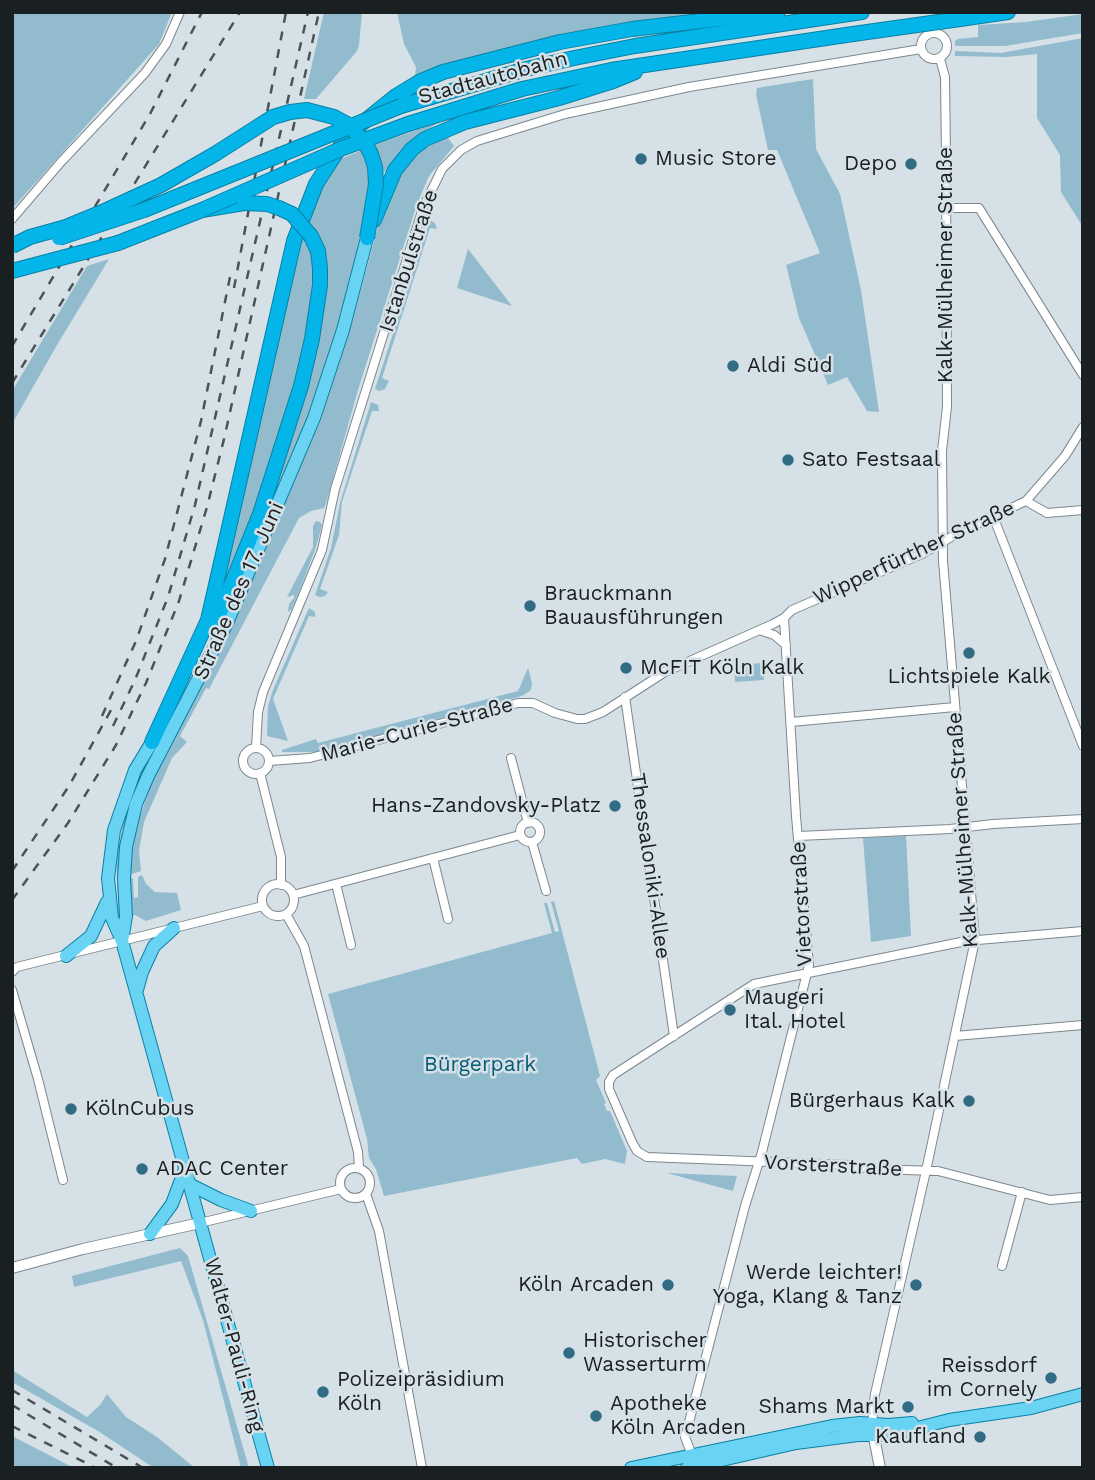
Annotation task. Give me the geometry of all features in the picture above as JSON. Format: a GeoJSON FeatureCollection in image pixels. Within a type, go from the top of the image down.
{"type":"FeatureCollection","features":[{"type":"Feature","properties":{"kind":"highway"},"geometry":{"type":"LineString","coordinates":[[152,742],[185,674],[213,602],[289,261],[308,201],[322,173],[340,147],[360,125],[396,96],[443,72],[560,42],[778,12]]}},
{"type":"Feature","properties":{"kind":"highway","name":"Stadtautobahn"},"geometry":{"type":"LineString","coordinates":[[12,248],[112,222],[401,106],[514,72],[635,46],[862,12]]}},
{"type":"Feature","properties":{"kind":"highway","name":"Stadtautobahn"},"geometry":{"type":"LineString","coordinates":[[12,271],[118,243],[202,210],[343,148],[408,124],[522,89],[657,62],[1008,12]]}},
{"type":"Feature","properties":{"kind":"highway"},"geometry":{"type":"LineString","coordinates":[[368,238],[394,170],[412,149],[425,139],[465,122],[613,81],[657,62]]}},
{"type":"Feature","properties":{"kind":"highway"},"geometry":{"type":"LineString","coordinates":[[12,248],[30,237],[66,227],[160,185],[273,117],[290,111],[307,110],[328,114],[347,124],[364,141],[371,155],[376,184],[368,238]]}},
{"type":"Feature","properties":{"kind":"highway"},"geometry":{"type":"LineString","coordinates":[[152,742],[179,698],[217,619],[260,514],[301,386],[312,339],[320,285],[317,251],[311,236],[292,214],[254,202],[202,210]]}},
{"type":"Feature","properties":{"kind":"main road","name":"Straße des 17. Juni"},"geometry":{"type":"LineString","coordinates":[[122,941],[126,916],[126,847],[136,804],[228,623],[314,418],[343,330],[368,238]]}},
{"type":"Feature","properties":{"kind":"main road","name":"Straße des 17. Juni"},"geometry":{"type":"LineString","coordinates":[[152,742],[135,770],[114,830],[110,853],[109,895],[112,918],[122,941],[200,1223]]}},
{"type":"Feature","properties":{"kind":"main road"},"geometry":{"type":"LineString","coordinates":[[66,956],[91,936],[103,915],[109,895]]}},
{"type":"Feature","properties":{"kind":"main road"},"geometry":{"type":"LineString","coordinates":[[136,994],[154,946],[174,928]]}},
{"type":"Feature","properties":{"kind":"main road"},"geometry":{"type":"LineString","coordinates":[[150,1234],[172,1204],[185,1169]]}},
{"type":"Feature","properties":{"kind":"main road"},"geometry":{"type":"LineString","coordinates":[[189,1184],[251,1211]]}},
{"type":"Feature","properties":{"kind":"main road","name":"Walter-Pauli-Ring"},"geometry":{"type":"LineString","coordinates":[[200,1223],[268,1468]]}},
{"type":"Feature","properties":{"kind":"main road"},"geometry":{"type":"LineString","coordinates":[[631,1468],[692,1463],[832,1426],[860,1423],[873,1430],[1031,1408],[1083,1394]]}},
{"type":"Feature","properties":{"kind":"street"},"geometry":{"type":"LineString","coordinates":[[12,219],[145,74],[166,44],[180,12]]}},
{"type":"Feature","properties":{"kind":"street"},"geometry":{"type":"LineString","coordinates":[[937,33],[941,12]]}},
{"type":"Feature","properties":{"kind":"street"},"geometry":{"type":"LineString","coordinates":[[937,33],[943,36],[947,43],[947,52],[940,58],[928,58],[921,49],[923,38],[937,33]]}},
{"type":"Feature","properties":{"kind":"street","name":"Istanbulstraße"},"geometry":{"type":"LineString","coordinates":[[256,748],[258,712],[263,692],[322,550],[335,489],[424,206],[442,169],[461,150],[477,141],[565,114],[689,87],[921,49]]}},
{"type":"Feature","properties":{"kind":"street","name":"Kalk-Mülheimer Straße"},"geometry":{"type":"LineString","coordinates":[[873,1430],[875,1395],[975,940],[943,542],[942,451],[947,407],[945,77],[940,58]]}},
{"type":"Feature","properties":{"kind":"street"},"geometry":{"type":"LineString","coordinates":[[944,208],[979,208],[1083,375]]}},
{"type":"Feature","properties":{"kind":"street","name":"Wipperfürther Straße"},"geometry":{"type":"LineString","coordinates":[[603,712],[665,671],[784,618],[792,610],[922,554],[1026,501],[1065,456],[1083,427]]}},
{"type":"Feature","properties":{"kind":"street"},"geometry":{"type":"LineString","coordinates":[[1026,501],[1047,513],[1083,510]]}},
{"type":"Feature","properties":{"kind":"street"},"geometry":{"type":"LineString","coordinates":[[993,516],[1083,746]]}},
{"type":"Feature","properties":{"kind":"street","name":"Vietorstraße"},"geometry":{"type":"LineString","coordinates":[[692,1463],[685,1437],[808,965],[784,618]]}},
{"type":"Feature","properties":{"kind":"street"},"geometry":{"type":"LineString","coordinates":[[759,630],[774,635],[786,645]]}},
{"type":"Feature","properties":{"kind":"street","name":"Thessaloniki-Allee"},"geometry":{"type":"LineString","coordinates":[[625,697],[674,1036]]}},
{"type":"Feature","properties":{"kind":"street","name":"Marie-Curie-Straße"},"geometry":{"type":"LineString","coordinates":[[269,761],[310,758],[518,703],[533,703],[577,719],[586,719],[603,712]]}},
{"type":"Feature","properties":{"kind":"street"},"geometry":{"type":"LineString","coordinates":[[791,722],[955,707]]}},
{"type":"Feature","properties":{"kind":"street"},"geometry":{"type":"LineString","coordinates":[[256,748],[265,751],[269,761],[266,769],[260,773],[251,772],[244,762],[248,751],[256,748]]}},
{"type":"Feature","properties":{"kind":"street"},"geometry":{"type":"LineString","coordinates":[[510,758],[528,823]]}},
{"type":"Feature","properties":{"kind":"street"},"geometry":{"type":"LineString","coordinates":[[260,773],[281,856],[281,885]]}},
{"type":"Feature","properties":{"kind":"street"},"geometry":{"type":"LineString","coordinates":[[799,836],[1083,819]]}},
{"type":"Feature","properties":{"kind":"street"},"geometry":{"type":"LineString","coordinates":[[520,835],[523,825],[534,824],[539,829],[539,835],[533,842]]}},
{"type":"Feature","properties":{"kind":"street"},"geometry":{"type":"LineString","coordinates":[[520,835],[525,841],[533,842]]}},
{"type":"Feature","properties":{"kind":"street"},"geometry":{"type":"LineString","coordinates":[[293,895],[520,835]]}},
{"type":"Feature","properties":{"kind":"street"},"geometry":{"type":"LineString","coordinates":[[533,842],[546,891]]}},
{"type":"Feature","properties":{"kind":"street"},"geometry":{"type":"LineString","coordinates":[[433,858],[448,919]]}},
{"type":"Feature","properties":{"kind":"street"},"geometry":{"type":"LineString","coordinates":[[337,884],[351,945]]}},
{"type":"Feature","properties":{"kind":"street"},"geometry":{"type":"LineString","coordinates":[[281,885],[293,895],[293,906],[286,914],[273,916],[263,906],[262,896],[267,888],[281,885]]}},
{"type":"Feature","properties":{"kind":"street"},"geometry":{"type":"LineString","coordinates":[[12,972],[17,967],[263,906]]}},
{"type":"Feature","properties":{"kind":"street"},"geometry":{"type":"LineString","coordinates":[[286,914],[304,946],[358,1152],[359,1168]]}},
{"type":"Feature","properties":{"kind":"street"},"geometry":{"type":"LineString","coordinates":[[674,1036],[754,984],[975,940],[1083,931]]}},
{"type":"Feature","properties":{"kind":"street"},"geometry":{"type":"LineString","coordinates":[[12,990],[63,1180]]}},
{"type":"Feature","properties":{"kind":"street"},"geometry":{"type":"LineString","coordinates":[[955,1036],[1083,1025]]}},
{"type":"Feature","properties":{"kind":"street","name":"Vorsterstraße"},"geometry":{"type":"LineString","coordinates":[[674,1036],[613,1075],[609,1082],[632,1142],[647,1157],[938,1171],[1050,1200],[1083,1197]]}},
{"type":"Feature","properties":{"kind":"street"},"geometry":{"type":"LineString","coordinates":[[359,1168],[366,1172],[370,1187],[366,1194],[349,1197],[341,1189],[341,1180],[345,1172],[359,1168]]}},
{"type":"Feature","properties":{"kind":"street"},"geometry":{"type":"LineString","coordinates":[[12,1268],[341,1189]]}},
{"type":"Feature","properties":{"kind":"street"},"geometry":{"type":"LineString","coordinates":[[1002,1266],[1022,1192]]}},
{"type":"Feature","properties":{"kind":"street"},"geometry":{"type":"LineString","coordinates":[[366,1194],[379,1231],[422,1468]]}},
{"type":"Feature","properties":{"kind":"street"},"geometry":{"type":"LineString","coordinates":[[873,1430],[880,1468]]}},
{"type":"Feature","properties":{"kind":"green space"},"geometry":{"type":"Polygon","coordinates":[[[12,12],[172,12],[159,44],[12,209],[12,12]]]}},
{"type":"Feature","properties":{"kind":"green space"},"geometry":{"type":"Polygon","coordinates":[[[324,12],[362,12],[359,45],[357,51],[316,99],[304,99],[324,12]]]}},
{"type":"Feature","properties":{"kind":"green space"},"geometry":{"type":"Polygon","coordinates":[[[397,12],[729,12],[415,77],[416,67],[404,44],[397,12]]]}},
{"type":"Feature","properties":{"kind":"green space"},"geometry":{"type":"Polygon","coordinates":[[[1083,14],[1083,33],[1005,46],[955,46],[958,39],[978,37],[978,25],[1083,14]]]}},
{"type":"Feature","properties":{"kind":"green space"},"geometry":{"type":"Polygon","coordinates":[[[1083,38],[1083,227],[1061,192],[1060,155],[1037,118],[1037,54],[1006,57],[955,56],[955,51],[1001,53],[1083,38]]]}},
{"type":"Feature","properties":{"kind":"green space"},"geometry":{"type":"Polygon","coordinates":[[[813,79],[816,149],[840,194],[861,290],[879,412],[867,411],[847,377],[828,385],[799,318],[786,265],[820,253],[777,150],[768,150],[756,94],[757,88],[813,79]]]}},
{"type":"Feature","properties":{"kind":"green space"},"geometry":{"type":"Polygon","coordinates":[[[437,123],[403,149],[383,174],[374,145],[437,123]]]}},
{"type":"Feature","properties":{"kind":"green space"},"geometry":{"type":"Polygon","coordinates":[[[446,135],[454,146],[429,176],[417,204],[324,508],[299,518],[209,689],[206,688],[180,736],[187,742],[172,758],[144,822],[139,851],[141,871],[129,875],[135,831],[153,778],[232,626],[320,422],[353,319],[380,219],[398,177],[417,154],[446,135]]]}},
{"type":"Feature","properties":{"kind":"green space"},"geometry":{"type":"Polygon","coordinates":[[[362,150],[370,184],[362,240],[330,356],[309,416],[224,622],[133,802],[122,918],[119,918],[116,864],[129,802],[141,773],[220,621],[327,283],[326,251],[319,234],[306,217],[333,162],[362,150]]]}},
{"type":"Feature","properties":{"kind":"green space"},"geometry":{"type":"Polygon","coordinates":[[[430,220],[435,223],[437,229],[430,228],[382,378],[389,381],[385,389],[379,391],[375,389],[430,220]]]}},
{"type":"Feature","properties":{"kind":"green space"},"geometry":{"type":"Polygon","coordinates":[[[301,233],[312,255],[314,266],[307,338],[274,462],[221,593],[301,233]]]}},
{"type":"Feature","properties":{"kind":"green space"},"geometry":{"type":"Polygon","coordinates":[[[468,249],[512,306],[457,288],[468,249]]]}},
{"type":"Feature","properties":{"kind":"green space"},"geometry":{"type":"Polygon","coordinates":[[[109,259],[12,424],[12,391],[87,266],[109,259]]]}},
{"type":"Feature","properties":{"kind":"green space"},"geometry":{"type":"Polygon","coordinates":[[[371,402],[378,405],[379,411],[372,411],[342,502],[339,535],[320,589],[328,592],[320,597],[315,595],[331,548],[340,503],[371,402]]]}},
{"type":"Feature","properties":{"kind":"green space"},"geometry":{"type":"Polygon","coordinates":[[[316,521],[322,525],[316,547],[299,592],[288,612],[294,595],[287,597],[313,547],[313,526],[316,521]]]}},
{"type":"Feature","properties":{"kind":"green space"},"geometry":{"type":"Polygon","coordinates":[[[309,608],[315,612],[315,617],[309,616],[273,699],[288,741],[267,736],[268,706],[273,690],[309,608]]]}},
{"type":"Feature","properties":{"kind":"green space"},"geometry":{"type":"Polygon","coordinates":[[[763,663],[764,680],[735,682],[734,665],[763,663]]]}},
{"type":"Feature","properties":{"kind":"green space"},"geometry":{"type":"Polygon","coordinates":[[[528,668],[531,690],[522,696],[316,752],[282,752],[316,739],[318,743],[518,691],[528,668]]]}},
{"type":"Feature","properties":{"kind":"green space"},"geometry":{"type":"Polygon","coordinates":[[[906,836],[911,936],[871,942],[863,838],[906,836]]]}},
{"type":"Feature","properties":{"kind":"green space"},"geometry":{"type":"Polygon","coordinates":[[[142,875],[146,884],[155,892],[177,893],[181,910],[146,921],[131,915],[129,879],[133,878],[134,898],[138,897],[138,877],[142,875]]]}},
{"type":"Feature","properties":{"kind":"green space","name":"Bürgerpark"},"geometry":{"type":"Polygon","coordinates":[[[554,901],[600,1076],[596,1080],[607,1111],[610,1111],[627,1151],[625,1164],[605,1159],[582,1164],[577,1158],[384,1196],[376,1169],[369,1158],[367,1139],[328,994],[552,933],[544,903],[547,903],[555,932],[559,931],[551,902],[554,901]]]}},
{"type":"Feature","properties":{"kind":"green space"},"geometry":{"type":"Polygon","coordinates":[[[667,1173],[737,1176],[733,1191],[667,1173]]]}},
{"type":"Feature","properties":{"kind":"green space"},"geometry":{"type":"Polygon","coordinates":[[[180,1248],[188,1256],[249,1468],[241,1468],[203,1320],[181,1261],[74,1287],[72,1276],[180,1248]]]}},
{"type":"Feature","properties":{"kind":"green space"},"geometry":{"type":"Polygon","coordinates":[[[12,1370],[87,1417],[107,1394],[126,1417],[157,1437],[195,1468],[154,1468],[98,1431],[12,1382],[12,1370]]]}},
{"type":"Feature","properties":{"kind":"green space"},"geometry":{"type":"Polygon","coordinates":[[[12,1436],[74,1468],[12,1468],[12,1436]]]}},
{"type":"Feature","properties":{"kind":"railway"},"geometry":{"type":"LineString","coordinates":[[12,346],[150,114],[202,12]]}},
{"type":"Feature","properties":{"kind":"railway"},"geometry":{"type":"LineString","coordinates":[[12,383],[240,12]]}},
{"type":"Feature","properties":{"kind":"railway"},"geometry":{"type":"LineString","coordinates":[[234,288],[286,12]]}},
{"type":"Feature","properties":{"kind":"railway"},"geometry":{"type":"LineString","coordinates":[[113,726],[135,680],[168,597],[195,505],[308,12]]}},
{"type":"Feature","properties":{"kind":"railway"},"geometry":{"type":"LineString","coordinates":[[12,900],[68,823],[116,745],[146,683],[179,601],[224,439],[319,12]]}},
{"type":"Feature","properties":{"kind":"railway"},"geometry":{"type":"LineString","coordinates":[[102,716],[136,641],[165,559],[201,421],[230,277]]}},
{"type":"Feature","properties":{"kind":"railway"},"geometry":{"type":"LineString","coordinates":[[12,871],[69,786],[111,710]]}},
{"type":"Feature","properties":{"kind":"railway"},"geometry":{"type":"LineString","coordinates":[[12,1390],[143,1468]]}},
{"type":"Feature","properties":{"kind":"railway"},"geometry":{"type":"LineString","coordinates":[[12,1405],[117,1468]]}},
{"type":"Feature","properties":{"kind":"railway"},"geometry":{"type":"LineString","coordinates":[[12,1426],[96,1468]]}},
{"type":"Feature","properties":{"kind":"place","name":"Music Store"},"geometry":{"type":"Point","coordinates":[641,159]}},
{"type":"Feature","properties":{"kind":"place","name":"Depo"},"geometry":{"type":"Point","coordinates":[911,164]}},
{"type":"Feature","properties":{"kind":"place","name":"Aldi Süd"},"geometry":{"type":"Point","coordinates":[733,366]}},
{"type":"Feature","properties":{"kind":"place","name":"Sato Festsaal"},"geometry":{"type":"Point","coordinates":[788,460]}},
{"type":"Feature","properties":{"kind":"place","name":"Brauckmann Bauausführungen"},"geometry":{"type":"Point","coordinates":[530,606]}},
{"type":"Feature","properties":{"kind":"place","name":"Lichtspiele Kalk"},"geometry":{"type":"Point","coordinates":[969,653]}},
{"type":"Feature","properties":{"kind":"place","name":"McFIT Köln Kalk"},"geometry":{"type":"Point","coordinates":[626,668]}},
{"type":"Feature","properties":{"kind":"place","name":"Hans-Zandovsky-Platz"},"geometry":{"type":"Point","coordinates":[615,806]}},
{"type":"Feature","properties":{"kind":"place","name":"Maugeri Ital. Hotel"},"geometry":{"type":"Point","coordinates":[730,1010]}},
{"type":"Feature","properties":{"kind":"place","name":"Bürgerhaus Kalk"},"geometry":{"type":"Point","coordinates":[969,1101]}},
{"type":"Feature","properties":{"kind":"place","name":"KölnCubus"},"geometry":{"type":"Point","coordinates":[71,1109]}},
{"type":"Feature","properties":{"kind":"place","name":"ADAC Center"},"geometry":{"type":"Point","coordinates":[142,1169]}},
{"type":"Feature","properties":{"kind":"place","name":"Köln Arcaden"},"geometry":{"type":"Point","coordinates":[668,1285]}},
{"type":"Feature","properties":{"kind":"place","name":"Werde leichter! Yoga, Klang & Tanz"},"geometry":{"type":"Point","coordinates":[916,1285]}},
{"type":"Feature","properties":{"kind":"place","name":"Historischer Wasserturm"},"geometry":{"type":"Point","coordinates":[569,1353]}},
{"type":"Feature","properties":{"kind":"place","name":"Reissdorf im Cornely"},"geometry":{"type":"Point","coordinates":[1051,1378]}},
{"type":"Feature","properties":{"kind":"place","name":"Polizeipräsidium Köln"},"geometry":{"type":"Point","coordinates":[323,1392]}},
{"type":"Feature","properties":{"kind":"place","name":"Shams Markt"},"geometry":{"type":"Point","coordinates":[908,1407]}},
{"type":"Feature","properties":{"kind":"place","name":"Apotheke Köln Arcaden"},"geometry":{"type":"Point","coordinates":[596,1416]}},
{"type":"Feature","properties":{"kind":"place","name":"Kaufland"},"geometry":{"type":"Point","coordinates":[980,1437]}}]}
